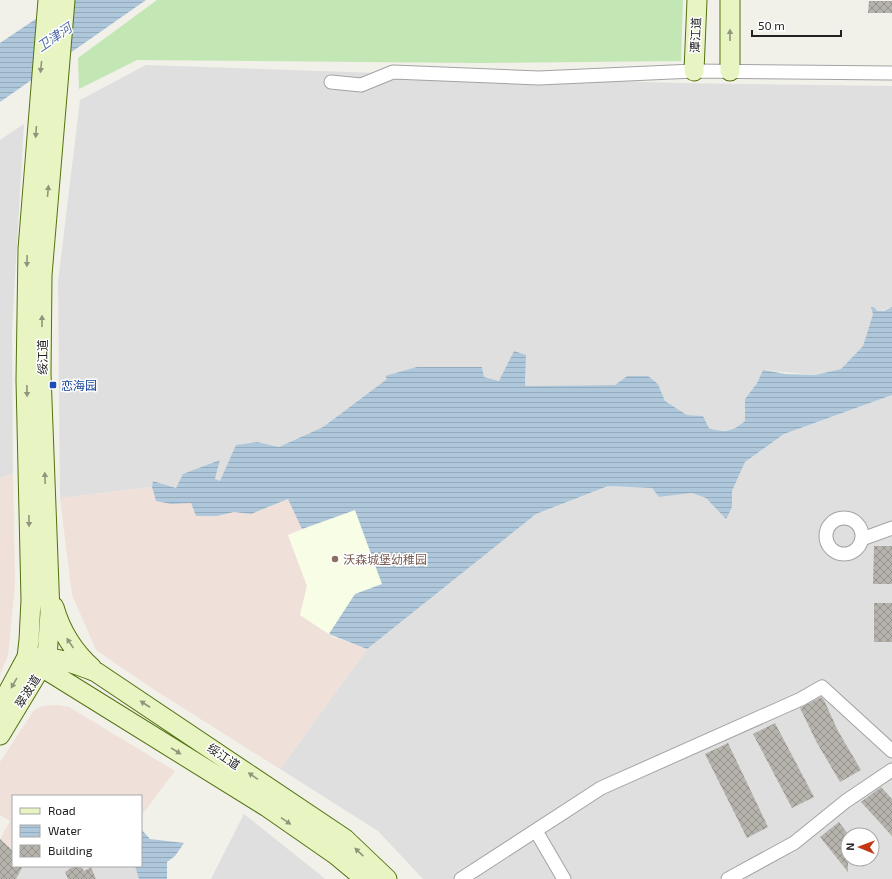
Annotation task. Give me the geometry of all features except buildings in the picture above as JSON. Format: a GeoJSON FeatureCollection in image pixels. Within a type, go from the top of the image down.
{"type":"FeatureCollection","features":[{"type":"Feature","properties":{"kind":"main road","name":"绥江道"},"geometry":{"type":"LineString","coordinates":[[48,0],[29,225],[27,291],[26,380],[31,600],[39,661],[84,693],[267,807],[336,855],[365,879]]}},
{"type":"Feature","properties":{"kind":"main road","name":"绥江道"},"geometry":{"type":"LineString","coordinates":[[39,661],[50,613],[42,374],[42,275],[65,0]]}},
{"type":"Feature","properties":{"kind":"main road","name":"潭江道"},"geometry":{"type":"LineString","coordinates":[[694,71],[697,0]]}},
{"type":"Feature","properties":{"kind":"main road"},"geometry":{"type":"LineString","coordinates":[[730,0],[730,71]]}},
{"type":"Feature","properties":{"kind":"main road"},"geometry":{"type":"LineString","coordinates":[[48,587],[56,615],[64,634],[72,647],[96,672]]}},
{"type":"Feature","properties":{"kind":"main road","name":"绥江道"},"geometry":{"type":"LineString","coordinates":[[39,661],[72,662],[96,672],[345,839],[386,879]]}},
{"type":"Feature","properties":{"kind":"main road","name":"翠波道"},"geometry":{"type":"LineString","coordinates":[[0,707],[39,661]]}},
{"type":"Feature","properties":{"kind":"main road","name":"翠波道"},"geometry":{"type":"LineString","coordinates":[[0,735],[39,661]]}},
{"type":"Feature","properties":{"kind":"street"},"geometry":{"type":"LineString","coordinates":[[331,82],[360,84],[393,72],[539,78],[694,71],[892,73]]}},
{"type":"Feature","properties":{"kind":"street"},"geometry":{"type":"LineString","coordinates":[[862,539],[892,528]]}},
{"type":"Feature","properties":{"kind":"street"},"geometry":{"type":"LineString","coordinates":[[461,879],[601,788],[801,700],[822,687],[892,751]]}},
{"type":"Feature","properties":{"kind":"street"},"geometry":{"type":"LineString","coordinates":[[728,879],[794,843],[846,801],[892,770]]}},
{"type":"Feature","properties":{"kind":"street"},"geometry":{"type":"LineString","coordinates":[[536,831],[564,879]]}},
{"type":"Feature","properties":{"kind":"shaded area","name":"恋海园"},"geometry":{"type":"Polygon","coordinates":[[[146,65],[675,83],[892,86],[892,307],[873,314],[863,346],[841,369],[815,375],[763,370],[757,383],[745,399],[745,421],[735,430],[719,431],[709,428],[703,416],[687,415],[665,401],[658,384],[627,376],[615,385],[525,386],[526,355],[499,381],[484,377],[482,367],[385,376],[387,379],[323,427],[279,447],[257,442],[220,481],[215,480],[220,460],[176,488],[153,481],[152,487],[60,498],[58,282],[80,100],[146,65]]]}},
{"type":"Feature","properties":{"kind":"shaded area"},"geometry":{"type":"Polygon","coordinates":[[[24,124],[12,330],[13,474],[0,478],[0,140],[24,124]]]}},
{"type":"Feature","properties":{"kind":"shaded area"},"geometry":{"type":"Polygon","coordinates":[[[892,395],[892,879],[423,879],[378,831],[280,769],[367,649],[452,577],[536,514],[608,486],[652,488],[660,497],[692,493],[732,507],[732,491],[745,462],[784,434],[892,395]]]}},
{"type":"Feature","properties":{"kind":"shaded area"},"geometry":{"type":"Polygon","coordinates":[[[13,474],[15,584],[8,656],[0,674],[0,478],[13,474]]]}},
{"type":"Feature","properties":{"kind":"shaded area"},"geometry":{"type":"Polygon","coordinates":[[[152,487],[156,501],[191,503],[196,516],[217,516],[234,512],[251,514],[289,499],[302,529],[288,535],[307,586],[300,615],[333,637],[367,649],[280,769],[153,689],[96,650],[72,595],[60,498],[152,487]]]}},
{"type":"Feature","properties":{"kind":"shaded area","name":"沃森城堡幼稚园"},"geometry":{"type":"Polygon","coordinates":[[[355,510],[382,584],[355,594],[329,634],[300,615],[307,586],[288,535],[355,510]]]}},
{"type":"Feature","properties":{"kind":"shaded area"},"geometry":{"type":"Polygon","coordinates":[[[56,705],[69,707],[175,771],[142,815],[142,795],[12,795],[12,848],[10,849],[0,839],[10,821],[0,815],[0,762],[34,710],[42,706],[56,705]]]}},
{"type":"Feature","properties":{"kind":"shaded area"},"geometry":{"type":"Polygon","coordinates":[[[244,814],[318,873],[325,879],[211,879],[244,814]]]}},
{"type":"Feature","properties":{"kind":"shaded area"},"geometry":{"type":"Polygon","coordinates":[[[22,867],[135,867],[139,879],[16,879],[22,867]]]}},
{"type":"Feature","properties":{"kind":"green space"},"geometry":{"type":"Polygon","coordinates":[[[157,0],[683,0],[681,61],[479,63],[137,60],[79,89],[78,58],[157,0]]]}},
{"type":"Feature","properties":{"kind":"water","name":"卫津河"},"geometry":{"type":"Polygon","coordinates":[[[64,0],[146,0],[0,102],[0,43],[64,0]]]}},
{"type":"Feature","properties":{"kind":"water"},"geometry":{"type":"Polygon","coordinates":[[[871,307],[875,308],[877,311],[884,311],[892,307],[892,395],[784,434],[745,462],[732,491],[732,507],[726,519],[706,498],[692,493],[659,497],[652,488],[608,486],[536,514],[367,649],[329,634],[355,594],[382,584],[355,510],[302,529],[288,499],[251,514],[234,512],[217,516],[196,516],[191,503],[171,504],[156,501],[152,487],[153,481],[176,488],[183,474],[220,460],[215,479],[220,481],[236,445],[257,442],[279,447],[323,427],[387,379],[385,376],[417,367],[482,367],[484,377],[499,381],[514,351],[526,355],[525,386],[615,385],[627,376],[648,376],[658,384],[665,401],[687,415],[703,416],[709,428],[720,431],[732,429],[745,421],[745,399],[757,383],[763,370],[786,374],[815,375],[841,369],[863,346],[873,314],[871,307]]]}},
{"type":"Feature","properties":{"kind":"water"},"geometry":{"type":"Polygon","coordinates":[[[142,830],[150,839],[184,843],[175,856],[167,862],[167,879],[139,879],[135,867],[142,867],[142,830]]]}},
{"type":"Feature","properties":{"kind":"place","name":"恋海园"},"geometry":{"type":"Point","coordinates":[53,385]}},
{"type":"Feature","properties":{"kind":"place","name":"沃森城堡幼稚园"},"geometry":{"type":"Point","coordinates":[335,559]}}]}
